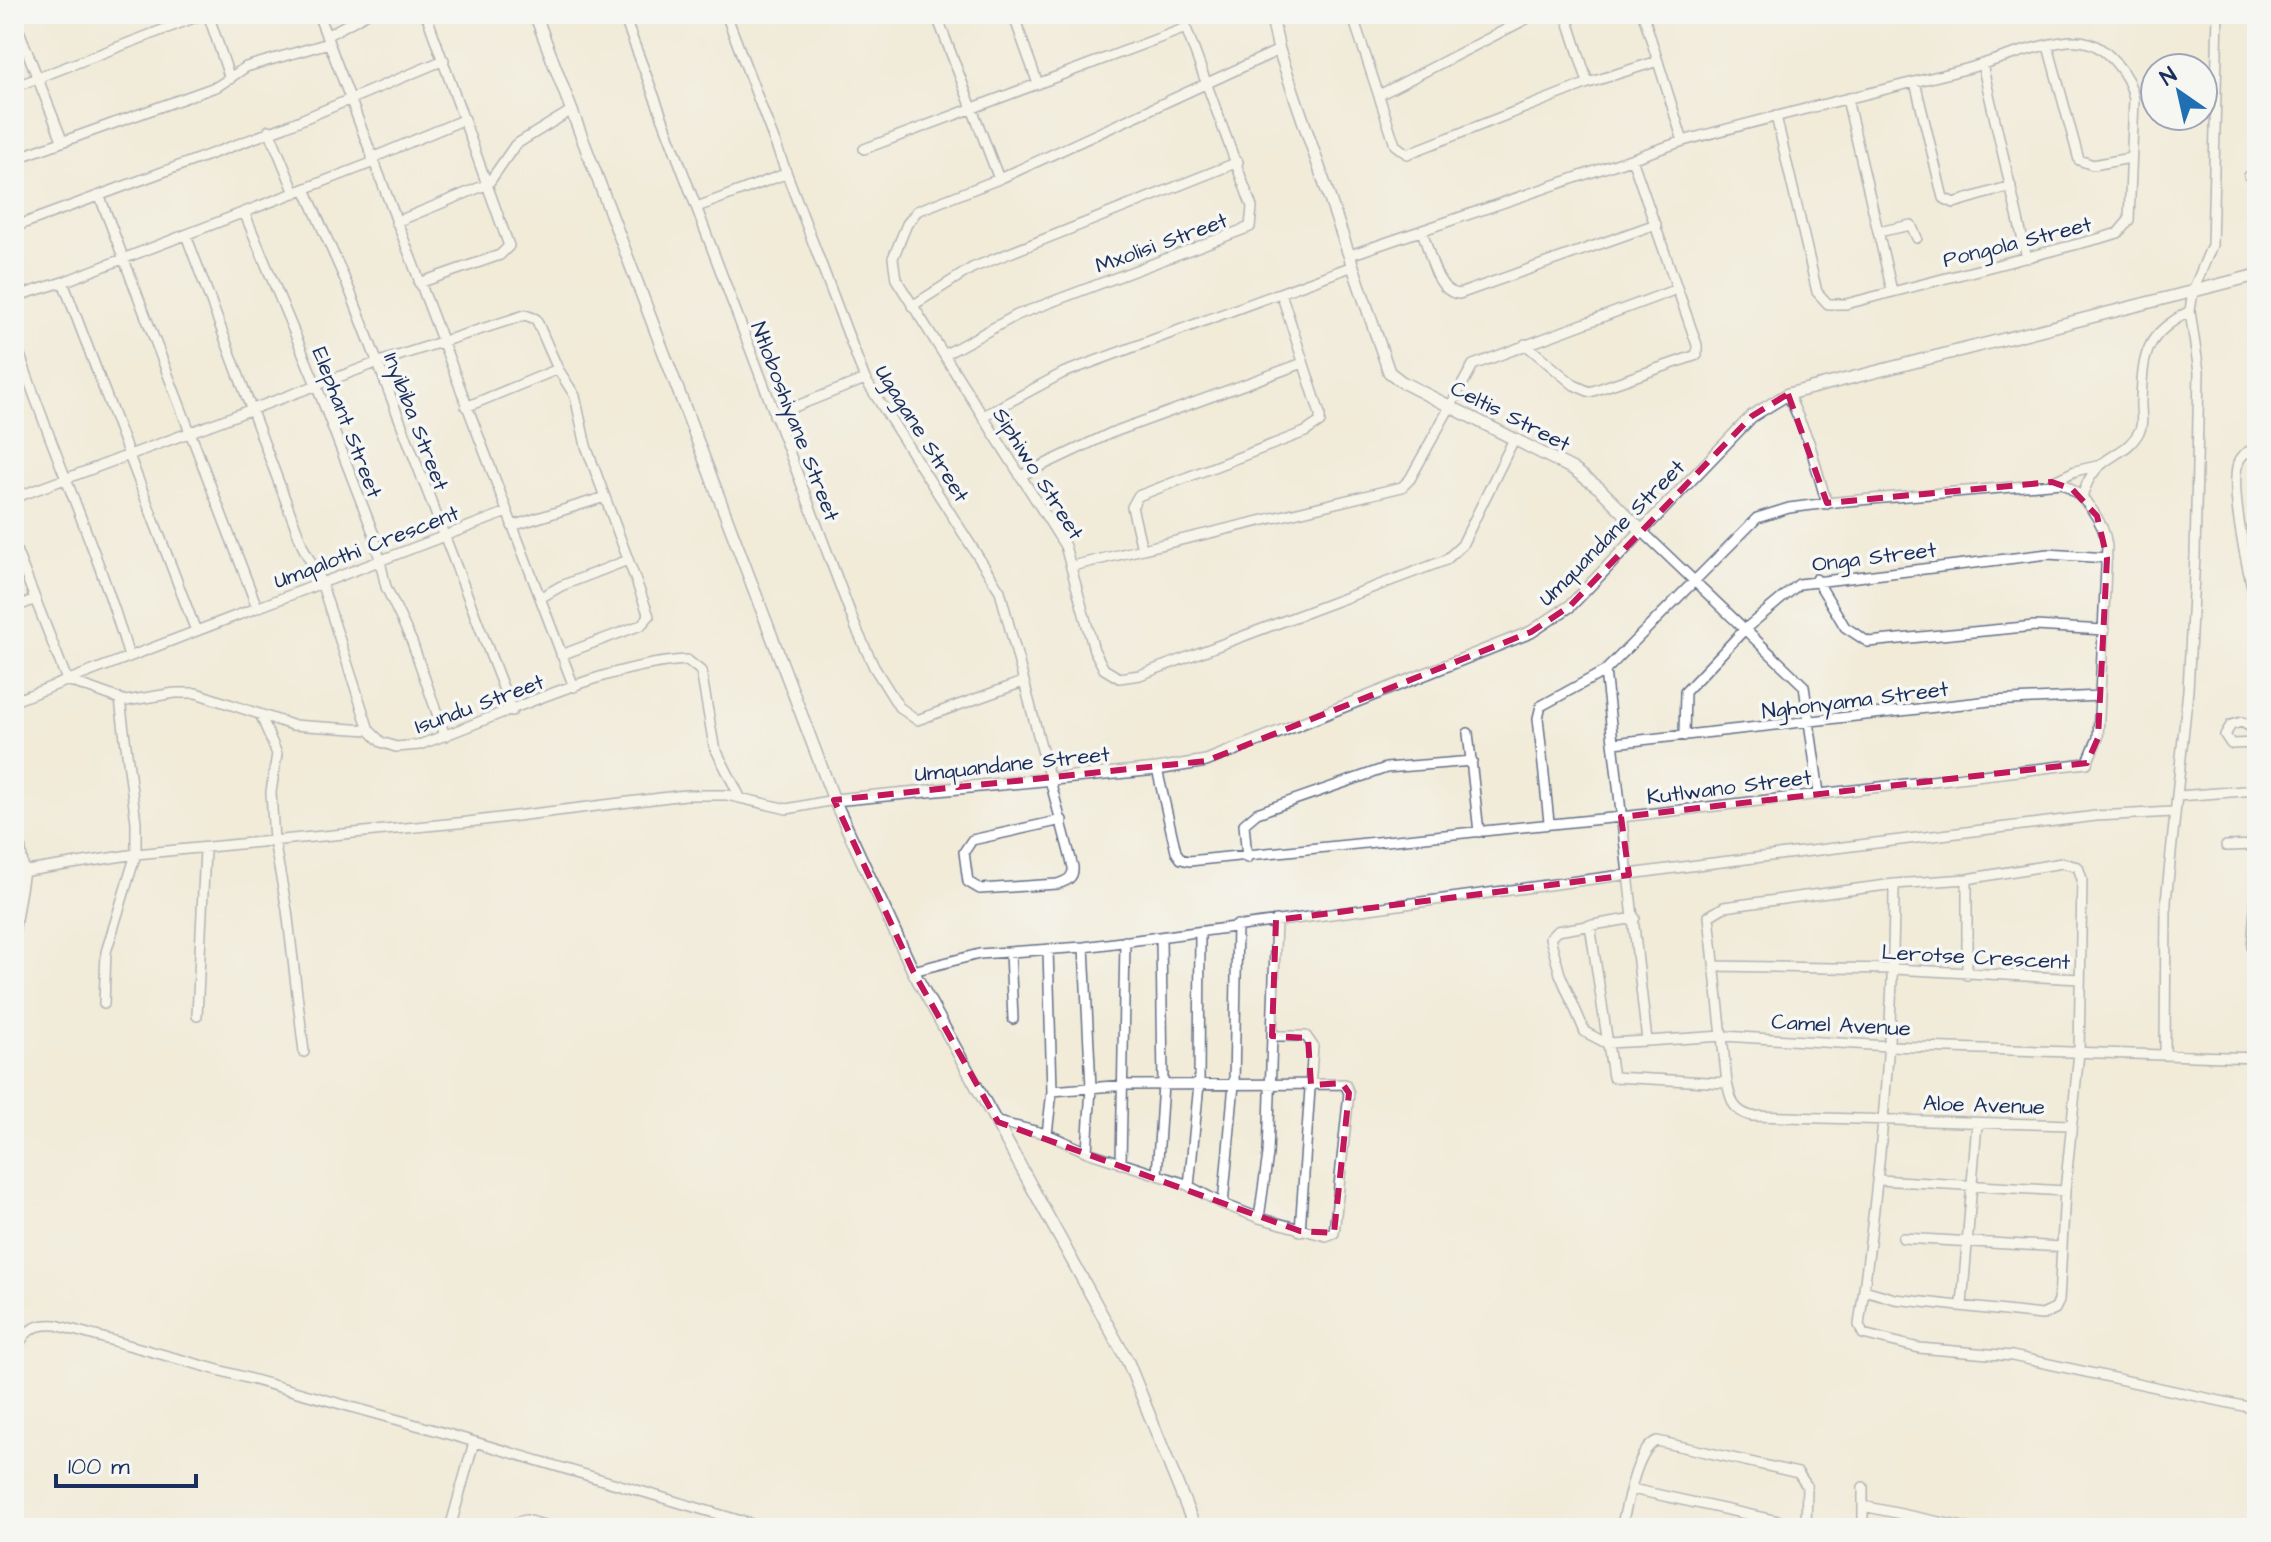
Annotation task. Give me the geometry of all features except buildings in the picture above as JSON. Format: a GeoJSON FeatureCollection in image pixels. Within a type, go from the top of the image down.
{"type":"FeatureCollection","features":[{"type":"Feature","properties":{"kind":"street"},"geometry":{"type":"LineString","coordinates":[[14,87],[206,14],[230,79]]}},
{"type":"Feature","properties":{"kind":"street"},"geometry":{"type":"LineString","coordinates":[[318,14],[507,512]]}},
{"type":"Feature","properties":{"kind":"street"},"geometry":{"type":"LineString","coordinates":[[14,159],[218,86],[246,67],[328,40],[366,14]]}},
{"type":"Feature","properties":{"kind":"street"},"geometry":{"type":"LineString","coordinates":[[419,283],[508,250],[488,184],[426,14]]}},
{"type":"Feature","properties":{"kind":"street"},"geometry":{"type":"LineString","coordinates":[[535,14],[834,800],[913,971],[1128,1362],[1195,1528]]}},
{"type":"Feature","properties":{"kind":"street","name":"Ntloboshiyane Street"},"geometry":{"type":"LineString","coordinates":[[623,14],[774,415],[874,667],[904,714],[912,719],[923,719],[1023,682]]}},
{"type":"Feature","properties":{"kind":"street","name":"Ugagane Street"},"geometry":{"type":"LineString","coordinates":[[726,14],[865,379],[998,585],[1052,779],[1062,820],[1073,867],[1067,881],[980,889],[968,882],[964,852],[972,840],[1062,820]]}},
{"type":"Feature","properties":{"kind":"street"},"geometry":{"type":"LineString","coordinates":[[936,14],[999,179]]}},
{"type":"Feature","properties":{"kind":"street"},"geometry":{"type":"LineString","coordinates":[[1027,14],[1014,16],[1038,84]]}},
{"type":"Feature","properties":{"kind":"street"},"geometry":{"type":"LineString","coordinates":[[864,149],[973,111],[1186,28],[1186,14]]}},
{"type":"Feature","properties":{"kind":"street","name":"Celtis Street"},"geometry":{"type":"LineString","coordinates":[[1271,14],[1279,50],[1389,372],[1402,382],[1585,477],[1804,686],[1819,793]]}},
{"type":"Feature","properties":{"kind":"street"},"geometry":{"type":"LineString","coordinates":[[1352,14],[1381,94],[1395,145],[1407,154],[1588,83],[1658,61]]}},
{"type":"Feature","properties":{"kind":"street"},"geometry":{"type":"LineString","coordinates":[[1381,94],[1536,14]]}},
{"type":"Feature","properties":{"kind":"street"},"geometry":{"type":"LineString","coordinates":[[1566,14],[1588,83]]}},
{"type":"Feature","properties":{"kind":"street"},"geometry":{"type":"LineString","coordinates":[[1643,14],[1683,141]]}},
{"type":"Feature","properties":{"kind":"street"},"geometry":{"type":"LineString","coordinates":[[2165,1055],[2166,901],[2173,812],[2178,796],[2195,556],[2199,372],[2190,311],[2193,291],[2212,245],[2218,14]]}},
{"type":"Feature","properties":{"kind":"street"},"geometry":{"type":"LineString","coordinates":[[14,18],[35,79],[62,140]]}},
{"type":"Feature","properties":{"kind":"street","name":"Mxolisi Street"},"geometry":{"type":"LineString","coordinates":[[944,355],[1027,311],[1245,231],[1253,222],[1254,214],[1238,162],[1186,28]]}},
{"type":"Feature","properties":{"kind":"street","name":"Pongola Street"},"geometry":{"type":"LineString","coordinates":[[983,416],[1063,373],[1281,293],[1422,231],[1683,141],[1776,116],[2075,40],[2086,42],[2127,76],[2134,99],[2130,210],[2124,228],[2105,237],[1835,306],[1821,299],[1776,116]]}},
{"type":"Feature","properties":{"kind":"street"},"geometry":{"type":"LineString","coordinates":[[2048,46],[2079,160],[2093,165],[2130,158]]}},
{"type":"Feature","properties":{"kind":"street","name":"Siphiwo Street"},"geometry":{"type":"LineString","coordinates":[[1279,50],[999,179],[923,208],[911,216],[892,264],[896,279],[912,306],[1057,533],[1072,566],[1089,636],[1100,662],[1119,678],[1140,675],[1446,560],[1462,545],[1514,439]]}},
{"type":"Feature","properties":{"kind":"street"},"geometry":{"type":"LineString","coordinates":[[14,227],[100,197],[444,60]]}},
{"type":"Feature","properties":{"kind":"street"},"geometry":{"type":"LineString","coordinates":[[1982,64],[2027,258]]}},
{"type":"Feature","properties":{"kind":"street"},"geometry":{"type":"LineString","coordinates":[[1915,82],[1943,198],[1954,203],[2011,186]]}},
{"type":"Feature","properties":{"kind":"street"},"geometry":{"type":"LineString","coordinates":[[1847,99],[1892,291]]}},
{"type":"Feature","properties":{"kind":"street"},"geometry":{"type":"LineString","coordinates":[[396,222],[488,184],[515,145],[572,110]]}},
{"type":"Feature","properties":{"kind":"street"},"geometry":{"type":"LineString","coordinates":[[14,297],[63,282],[295,193],[465,119]]}},
{"type":"Feature","properties":{"kind":"street"},"geometry":{"type":"LineString","coordinates":[[269,130],[295,193]]}},
{"type":"Feature","properties":{"kind":"street"},"geometry":{"type":"LineString","coordinates":[[1525,344],[1574,385],[1590,392],[1692,360],[1698,351],[1632,159]]}},
{"type":"Feature","properties":{"kind":"street"},"geometry":{"type":"LineString","coordinates":[[912,306],[972,268],[1238,162]]}},
{"type":"Feature","properties":{"kind":"street"},"geometry":{"type":"LineString","coordinates":[[697,207],[785,174]]}},
{"type":"Feature","properties":{"kind":"street","name":"Inyibiba Street"},"geometry":{"type":"LineString","coordinates":[[305,189],[512,711]]}},
{"type":"Feature","properties":{"kind":"street"},"geometry":{"type":"LineString","coordinates":[[100,197],[257,607]]}},
{"type":"Feature","properties":{"kind":"street","name":"Elephant Street"},"geometry":{"type":"LineString","coordinates":[[244,212],[374,535],[386,587],[416,653],[445,736]]}},
{"type":"Feature","properties":{"kind":"street"},"geometry":{"type":"LineString","coordinates":[[1422,231],[1443,286],[1450,294],[1459,294],[1656,224]]}},
{"type":"Feature","properties":{"kind":"street"},"geometry":{"type":"LineString","coordinates":[[1878,232],[1911,225],[1917,238]]}},
{"type":"Feature","properties":{"kind":"street"},"geometry":{"type":"LineString","coordinates":[[14,545],[67,680],[132,702],[175,693],[196,693],[292,725],[369,730],[321,582],[303,547],[186,235]]}},
{"type":"Feature","properties":{"kind":"street","name":"Umquandane Street"},"geometry":{"type":"LineString","coordinates":[[834,800],[1157,769],[1230,754],[1531,632],[1570,606],[1752,416],[1788,394],[2257,275]]}},
{"type":"Feature","properties":{"kind":"street"},"geometry":{"type":"LineString","coordinates":[[63,282],[196,631]]}},
{"type":"Feature","properties":{"kind":"street"},"geometry":{"type":"LineString","coordinates":[[1072,566],[1398,489],[1410,479],[1473,365],[1677,289]]}},
{"type":"Feature","properties":{"kind":"street"},"geometry":{"type":"LineString","coordinates":[[1142,549],[1132,507],[1138,496],[1318,425],[1320,414],[1281,293]]}},
{"type":"Feature","properties":{"kind":"street"},"geometry":{"type":"LineString","coordinates":[[1549,822],[1538,718],[1541,706],[1605,671],[1757,518],[1789,508],[2052,482],[2097,466],[2132,441],[2142,426],[2145,357],[2155,332],[2190,311]]}},
{"type":"Feature","properties":{"kind":"street"},"geometry":{"type":"LineString","coordinates":[[14,498],[253,412],[440,340],[531,315],[541,328],[558,369],[575,396],[586,446],[649,611],[648,620],[561,655]]}},
{"type":"Feature","properties":{"kind":"street"},"geometry":{"type":"LineString","coordinates":[[14,337],[108,584],[129,657]]}},
{"type":"Feature","properties":{"kind":"street"},"geometry":{"type":"LineString","coordinates":[[1020,476],[1111,433],[1303,363]]}},
{"type":"Feature","properties":{"kind":"street"},"geometry":{"type":"LineString","coordinates":[[466,407],[558,369]]}},
{"type":"Feature","properties":{"kind":"street"},"geometry":{"type":"LineString","coordinates":[[774,415],[865,379]]}},
{"type":"Feature","properties":{"kind":"street"},"geometry":{"type":"LineString","coordinates":[[1788,394],[1809,442],[1827,504]]}},
{"type":"Feature","properties":{"kind":"street"},"geometry":{"type":"LineString","coordinates":[[2257,448],[2245,453],[2238,464],[2241,540],[2257,607]]}},
{"type":"Feature","properties":{"kind":"street"},"geometry":{"type":"LineString","coordinates":[[2082,498],[2089,477],[2097,466]]}},
{"type":"Feature","properties":{"kind":"street","name":"Kutlwano Street"},"geometry":{"type":"LineString","coordinates":[[1157,769],[1176,852],[1181,859],[1247,858],[2087,763],[2096,748],[2104,630],[2106,534],[2082,498],[2072,489],[2052,482]]}},
{"type":"Feature","properties":{"kind":"street"},"geometry":{"type":"LineString","coordinates":[[512,526],[605,497]]}},
{"type":"Feature","properties":{"kind":"street","name":"Umqalothi Crescent"},"geometry":{"type":"LineString","coordinates":[[14,701],[507,512]]}},
{"type":"Feature","properties":{"kind":"street","name":"Isundu Street"},"geometry":{"type":"LineString","coordinates":[[369,730],[381,742],[396,747],[419,745],[574,687],[507,512]]}},
{"type":"Feature","properties":{"kind":"street","name":"Onga Street"},"geometry":{"type":"LineString","coordinates":[[1684,736],[1685,692],[1745,629],[1789,589],[1816,579],[2048,554],[2107,558]]}},
{"type":"Feature","properties":{"kind":"street"},"geometry":{"type":"LineString","coordinates":[[540,598],[569,582],[628,560]]}},
{"type":"Feature","properties":{"kind":"street"},"geometry":{"type":"LineString","coordinates":[[1816,579],[1845,627],[1868,642],[2035,626],[2104,630]]}},
{"type":"Feature","properties":{"kind":"street"},"geometry":{"type":"LineString","coordinates":[[14,608],[35,599]]}},
{"type":"Feature","properties":{"kind":"street"},"geometry":{"type":"LineString","coordinates":[[574,687],[665,662],[694,663],[705,684],[714,746],[740,797]]}},
{"type":"Feature","properties":{"kind":"street"},"geometry":{"type":"LineString","coordinates":[[1605,671],[1647,1041]]}},
{"type":"Feature","properties":{"kind":"street","name":"Nghonyama Street"},"geometry":{"type":"LineString","coordinates":[[1614,743],[1990,701],[2100,696]]}},
{"type":"Feature","properties":{"kind":"street"},"geometry":{"type":"LineString","coordinates":[[104,1004],[106,952],[136,854],[136,822],[120,700]]}},
{"type":"Feature","properties":{"kind":"street"},"geometry":{"type":"LineString","coordinates":[[261,716],[275,745],[277,765],[271,792],[274,841],[287,910],[304,1052]]}},
{"type":"Feature","properties":{"kind":"street"},"geometry":{"type":"LineString","coordinates":[[2257,731],[2242,722],[2231,725],[2225,735],[2231,744],[2257,743]]}},
{"type":"Feature","properties":{"kind":"street"},"geometry":{"type":"LineString","coordinates":[[275,745],[292,725]]}},
{"type":"Feature","properties":{"kind":"street"},"geometry":{"type":"LineString","coordinates":[[1468,733],[1479,832]]}},
{"type":"Feature","properties":{"kind":"street"},"geometry":{"type":"LineString","coordinates":[[1247,858],[1244,824],[1257,813],[1386,768],[1472,761]]}},
{"type":"Feature","properties":{"kind":"street"},"geometry":{"type":"LineString","coordinates":[[2178,796],[2257,790]]}},
{"type":"Feature","properties":{"kind":"street"},"geometry":{"type":"LineString","coordinates":[[19,872],[136,854],[205,850],[671,796],[714,794],[787,809],[834,800]]}},
{"type":"Feature","properties":{"kind":"street"},"geometry":{"type":"LineString","coordinates":[[14,805],[19,872],[14,932]]}},
{"type":"Feature","properties":{"kind":"street"},"geometry":{"type":"LineString","coordinates":[[913,971],[962,957],[1084,947],[2096,816],[2173,812]]}},
{"type":"Feature","properties":{"kind":"street"},"geometry":{"type":"LineString","coordinates":[[2226,846],[2257,845]]}},
{"type":"Feature","properties":{"kind":"street"},"geometry":{"type":"LineString","coordinates":[[197,1016],[205,850]]}},
{"type":"Feature","properties":{"kind":"street","name":"Lerotse Crescent"},"geometry":{"type":"LineString","coordinates":[[2051,864],[2078,867],[2082,879],[2080,979],[1894,969],[1715,966],[1708,922],[1716,909],[1894,884],[1967,879],[2051,864]]}},
{"type":"Feature","properties":{"kind":"street"},"geometry":{"type":"LineString","coordinates":[[1967,879],[1967,975]]}},
{"type":"Feature","properties":{"kind":"street"},"geometry":{"type":"LineString","coordinates":[[2257,883],[2252,948],[2257,966]]}},
{"type":"Feature","properties":{"kind":"street"},"geometry":{"type":"LineString","coordinates":[[1894,884],[1894,969],[1884,1117],[1860,1328],[1872,1339],[1919,1348],[2012,1356],[2257,1409]]}},
{"type":"Feature","properties":{"kind":"street"},"geometry":{"type":"LineString","coordinates":[[1606,1043],[1591,1037],[1581,1026],[1551,944],[1555,932],[1635,918]]}},
{"type":"Feature","properties":{"kind":"street"},"geometry":{"type":"LineString","coordinates":[[1259,1218],[1267,1172],[1276,920]]}},
{"type":"Feature","properties":{"kind":"street"},"geometry":{"type":"LineString","coordinates":[[1223,1204],[1234,1084],[1237,925]]}},
{"type":"Feature","properties":{"kind":"street"},"geometry":{"type":"LineString","coordinates":[[1590,925],[1610,1070],[1617,1079],[1727,1083]]}},
{"type":"Feature","properties":{"kind":"street"},"geometry":{"type":"LineString","coordinates":[[1189,1186],[1199,1084],[1200,932]]}},
{"type":"Feature","properties":{"kind":"street"},"geometry":{"type":"LineString","coordinates":[[1157,1175],[1163,1084],[1161,937]]}},
{"type":"Feature","properties":{"kind":"street"},"geometry":{"type":"LineString","coordinates":[[1121,1164],[1125,1085],[1125,941]]}},
{"type":"Feature","properties":{"kind":"street"},"geometry":{"type":"LineString","coordinates":[[1084,947],[1091,1087],[1087,1152]]}},
{"type":"Feature","properties":{"kind":"street"},"geometry":{"type":"LineString","coordinates":[[1047,1134],[1052,1091],[1048,949]]}},
{"type":"Feature","properties":{"kind":"street"},"geometry":{"type":"LineString","coordinates":[[1010,952],[1013,1019]]}},
{"type":"Feature","properties":{"kind":"street","name":"Aloe Avenue"},"geometry":{"type":"LineString","coordinates":[[1715,966],[1727,1083],[1731,1102],[1741,1113],[1751,1116],[1884,1117],[2072,1125],[2059,1301],[2050,1312],[2042,1315],[1895,1299],[1864,1290]]}},
{"type":"Feature","properties":{"kind":"street"},"geometry":{"type":"LineString","coordinates":[[2072,1125],[2079,1052],[2080,979]]}},
{"type":"Feature","properties":{"kind":"street"},"geometry":{"type":"LineString","coordinates":[[14,1000],[14,1007]]}},
{"type":"Feature","properties":{"kind":"street"},"geometry":{"type":"LineString","coordinates":[[1272,1036],[1303,1035],[1311,1040],[1311,1085],[1300,1231]]}},
{"type":"Feature","properties":{"kind":"street","name":"Camel Avenue"},"geometry":{"type":"LineString","coordinates":[[1606,1043],[1723,1036],[1888,1046],[2257,1058]]}},
{"type":"Feature","properties":{"kind":"street"},"geometry":{"type":"LineString","coordinates":[[998,1122],[1047,1134],[1087,1152],[1189,1186],[1259,1218],[1300,1231],[1329,1236],[1334,1233],[1349,1093],[1342,1083],[1125,1085],[1052,1091]]}},
{"type":"Feature","properties":{"kind":"street"},"geometry":{"type":"LineString","coordinates":[[1962,1305],[1977,1123]]}},
{"type":"Feature","properties":{"kind":"street"},"geometry":{"type":"LineString","coordinates":[[1879,1180],[2065,1191]]}},
{"type":"Feature","properties":{"kind":"street"},"geometry":{"type":"LineString","coordinates":[[1903,1238],[2062,1247]]}},
{"type":"Feature","properties":{"kind":"street"},"geometry":{"type":"LineString","coordinates":[[14,1356],[25,1332],[43,1324],[56,1325],[431,1429],[765,1528]]}},
{"type":"Feature","properties":{"kind":"street"},"geometry":{"type":"LineString","coordinates":[[1621,1528],[1641,1456],[1647,1446],[1657,1441],[1779,1467],[1804,1478],[1807,1486],[1806,1528],[1632,1489]]}},
{"type":"Feature","properties":{"kind":"street"},"geometry":{"type":"LineString","coordinates":[[450,1528],[474,1442]]}},
{"type":"Feature","properties":{"kind":"street"},"geometry":{"type":"LineString","coordinates":[[1863,1487],[1863,1528]]}},
{"type":"Feature","properties":{"kind":"street"},"geometry":{"type":"LineString","coordinates":[[1863,1506],[1968,1528]]}},
{"type":"Feature","properties":{"kind":"street"},"geometry":{"type":"LineString","coordinates":[[512,1528],[517,1522],[526,1520],[555,1528]]}},
{"type":"Feature","properties":{"kind":"highlighted area"},"geometry":{"type":"Polygon","coordinates":[[[1788,394],[1827,503],[2052,482],[2072,489],[2097,516],[2107,558],[2098,738],[2087,763],[1621,817],[1629,875],[1276,920],[1272,1036],[1308,1038],[1311,1085],[1342,1083],[1349,1093],[1334,1233],[1300,1231],[998,1122],[913,971],[834,800],[1206,761],[1531,632],[1570,606],[1752,416],[1788,394]]]}}]}
